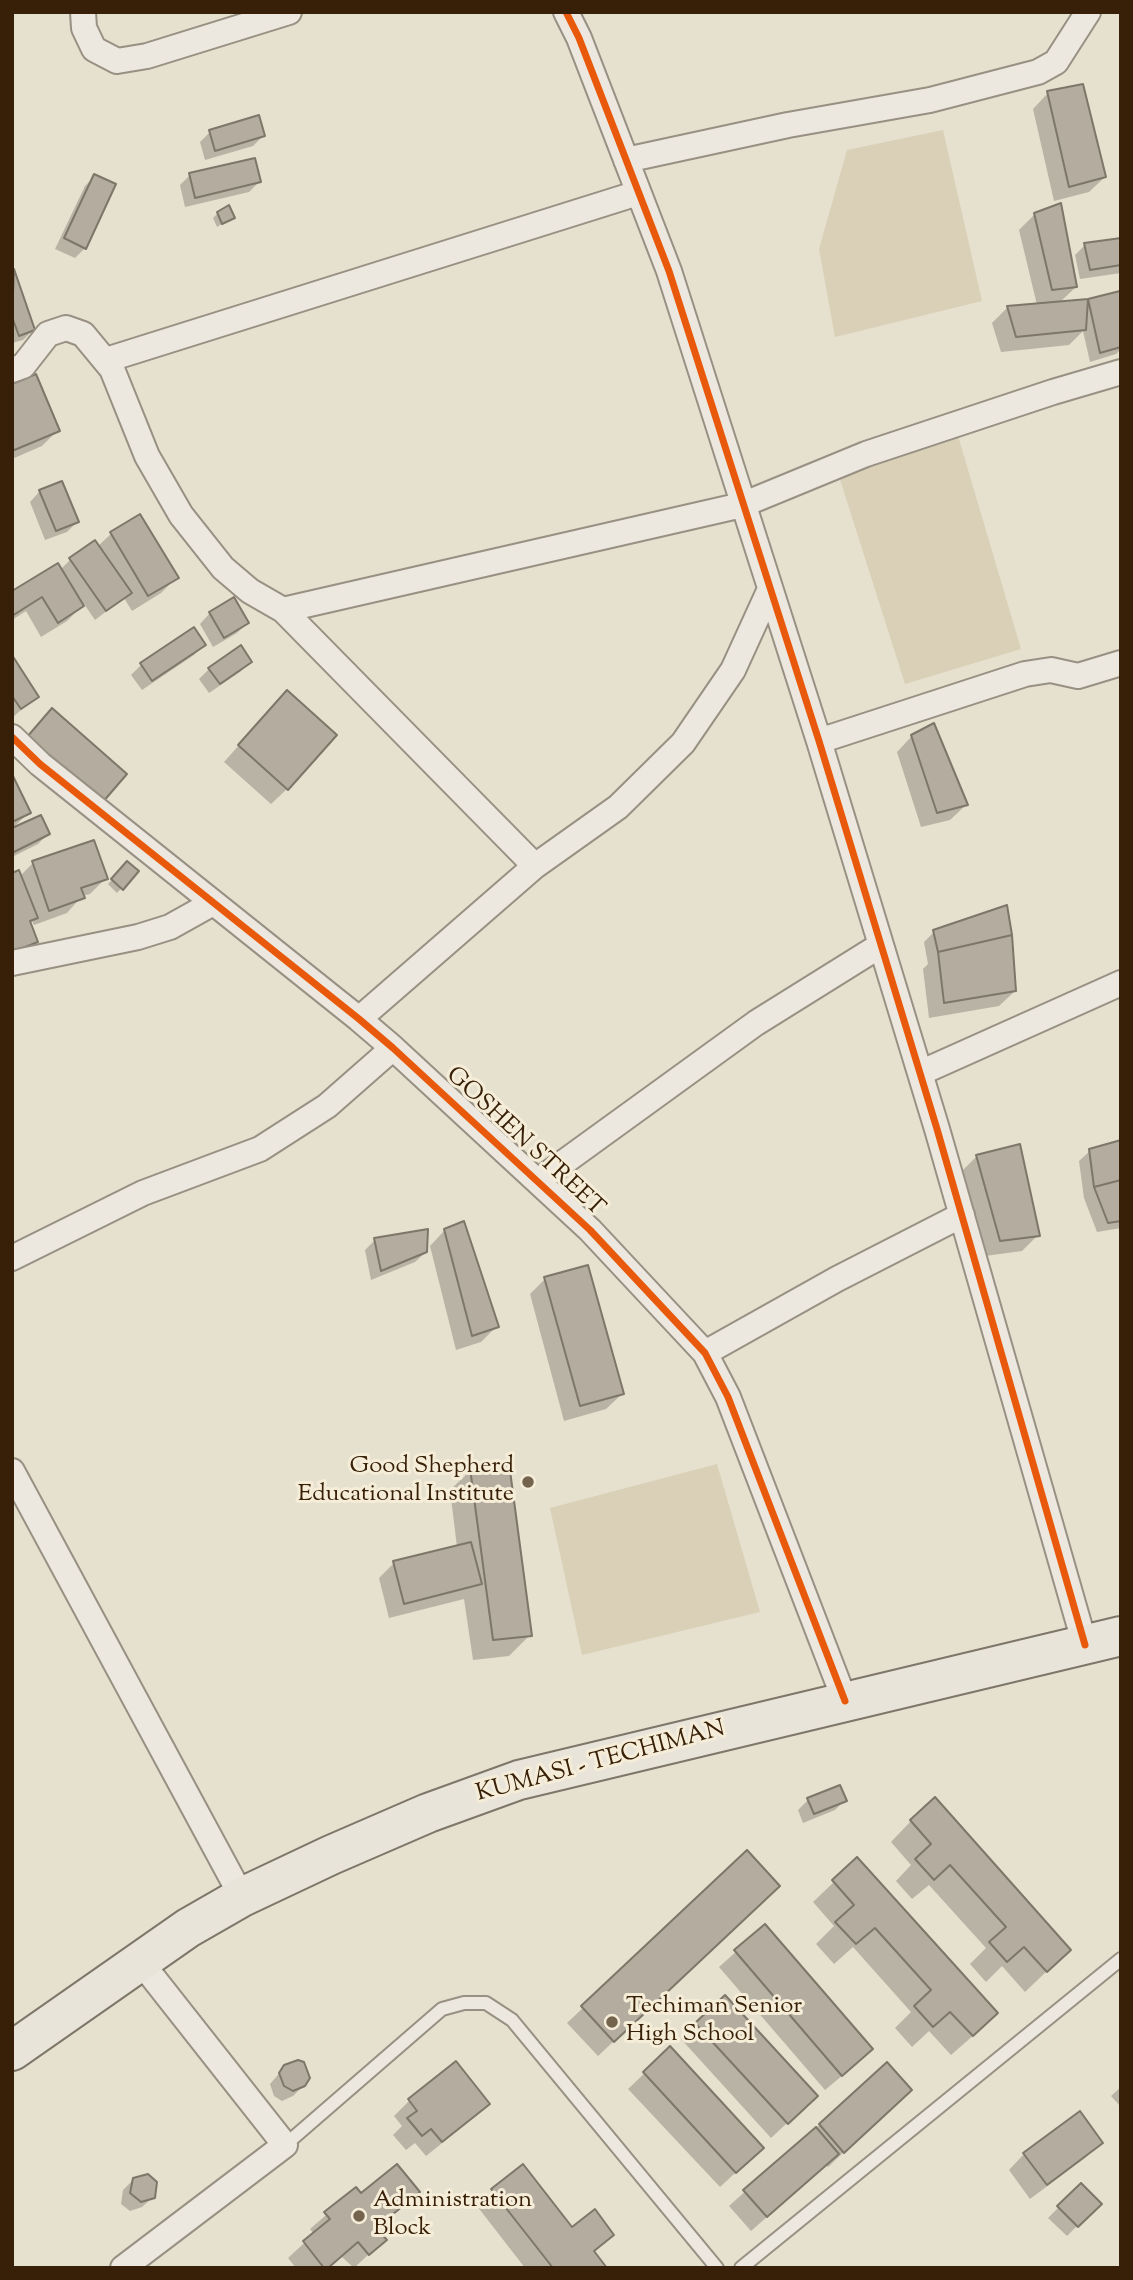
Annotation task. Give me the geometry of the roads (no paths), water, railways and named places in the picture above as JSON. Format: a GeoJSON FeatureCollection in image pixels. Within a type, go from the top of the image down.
{"type":"FeatureCollection","features":[{"type":"Feature","properties":{"kind":"highway","name":"KUMASI - TECHIMAN"},"geometry":{"type":"LineString","coordinates":[[12,2051],[188,1928],[242,1897],[331,1854],[428,1813],[519,1780],[1103,1641]]}},
{"type":"Feature","properties":{"kind":"street"},"geometry":{"type":"LineString","coordinates":[[83,12],[84,28],[94,49],[117,61],[147,56],[289,12]]}},
{"type":"Feature","properties":{"kind":"street"},"geometry":{"type":"LineString","coordinates":[[566,12],[579,38],[669,271],[819,741],[962,1216],[1103,1641]]}},
{"type":"Feature","properties":{"kind":"street"},"geometry":{"type":"LineString","coordinates":[[626,160],[788,125],[930,100],[1038,72],[1056,62],[1088,12]]}},
{"type":"Feature","properties":{"kind":"street"},"geometry":{"type":"LineString","coordinates":[[106,360],[638,193]]}},
{"type":"Feature","properties":{"kind":"street"},"geometry":{"type":"LineString","coordinates":[[12,370],[23,366],[48,334],[66,328],[83,334],[106,360],[129,407],[147,456],[181,515],[223,568],[250,592],[283,610],[535,866]]}},
{"type":"Feature","properties":{"kind":"street"},"geometry":{"type":"LineString","coordinates":[[283,610],[742,505],[866,454],[1053,391],[1121,372]]}},
{"type":"Feature","properties":{"kind":"street"},"geometry":{"type":"LineString","coordinates":[[359,1019],[535,866],[618,807],[683,743],[733,670],[770,589]]}},
{"type":"Feature","properties":{"kind":"street"},"geometry":{"type":"LineString","coordinates":[[819,741],[1025,674],[1051,670],[1079,676],[1121,663]]}},
{"type":"Feature","properties":{"kind":"street","name":"GOSHEN STREET"},"geometry":{"type":"LineString","coordinates":[[12,737],[40,764],[393,1048],[590,1230],[705,1353],[728,1397],[845,1701]]}},
{"type":"Feature","properties":{"kind":"street"},"geometry":{"type":"LineString","coordinates":[[12,963],[138,937],[170,927],[213,903]]}},
{"type":"Feature","properties":{"kind":"street"},"geometry":{"type":"LineString","coordinates":[[538,1181],[755,1023],[880,945]]}},
{"type":"Feature","properties":{"kind":"street"},"geometry":{"type":"LineString","coordinates":[[920,1073],[1121,982]]}},
{"type":"Feature","properties":{"kind":"street"},"geometry":{"type":"LineString","coordinates":[[12,1258],[143,1193],[260,1149],[327,1106],[393,1048]]}},
{"type":"Feature","properties":{"kind":"street"},"geometry":{"type":"LineString","coordinates":[[705,1353],[837,1279],[962,1216]]}},
{"type":"Feature","properties":{"kind":"street"},"geometry":{"type":"LineString","coordinates":[[12,1471],[242,1897]]}},
{"type":"Feature","properties":{"kind":"street"},"geometry":{"type":"LineString","coordinates":[[123,2268],[285,2145],[243,2088],[140,1961]]}},
{"type":"Feature","properties":{"kind":"lane"},"geometry":{"type":"LineString","coordinates":[[741,2268],[1121,1959]]}},
{"type":"Feature","properties":{"kind":"lane"},"geometry":{"type":"LineString","coordinates":[[285,2145],[442,2009],[464,2003],[486,2003],[512,2020],[717,2268]]}},
{"type":"Feature","properties":{"kind":"place","name":"Good Shepherd Educational Institute"},"geometry":{"type":"Point","coordinates":[528,1482]}},
{"type":"Feature","properties":{"kind":"place","name":"Techiman Senior High School"},"geometry":{"type":"Point","coordinates":[612,2022]}},
{"type":"Feature","properties":{"kind":"place","name":"Administration Block"},"geometry":{"type":"Point","coordinates":[359,2216]}}]}
